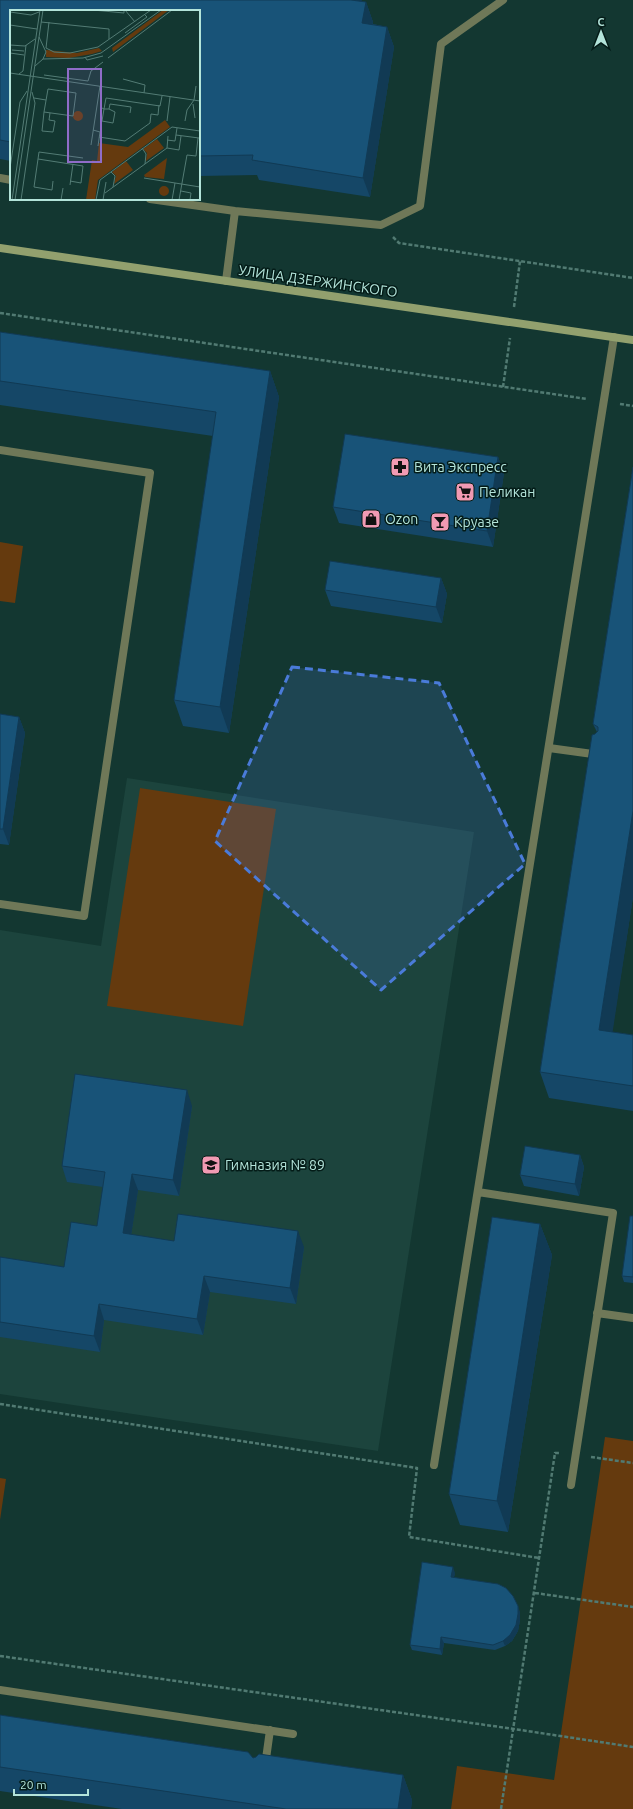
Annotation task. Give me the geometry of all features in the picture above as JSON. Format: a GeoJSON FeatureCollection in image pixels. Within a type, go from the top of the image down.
{"type":"FeatureCollection","features":[{"type":"Feature","properties":{"kind":"main road","name":"УЛИЦА ДЗЕРЖИНСКОГО"},"geometry":{"type":"LineString","coordinates":[[0,248],[633,340]]}},
{"type":"Feature","properties":{"kind":"lane"},"geometry":{"type":"LineString","coordinates":[[157,200],[235,211],[381,225],[420,206],[441,44],[503,0]]}},
{"type":"Feature","properties":{"kind":"lane"},"geometry":{"type":"LineString","coordinates":[[0,178],[10,180]]}},
{"type":"Feature","properties":{"kind":"lane"},"geometry":{"type":"LineString","coordinates":[[226,280],[235,211]]}},
{"type":"Feature","properties":{"kind":"lane"},"geometry":{"type":"LineString","coordinates":[[434,1465],[614,337]]}},
{"type":"Feature","properties":{"kind":"lane"},"geometry":{"type":"LineString","coordinates":[[0,450],[150,473],[84,916],[0,904]]}},
{"type":"Feature","properties":{"kind":"lane"},"geometry":{"type":"LineString","coordinates":[[549,748],[602,755]]}},
{"type":"Feature","properties":{"kind":"lane"},"geometry":{"type":"LineString","coordinates":[[478,1192],[613,1213],[571,1485]]}},
{"type":"Feature","properties":{"kind":"lane"},"geometry":{"type":"LineString","coordinates":[[597,1313],[633,1318]]}},
{"type":"Feature","properties":{"kind":"lane"},"geometry":{"type":"LineString","coordinates":[[0,1690],[293,1734]]}},
{"type":"Feature","properties":{"kind":"lane"},"geometry":{"type":"LineString","coordinates":[[264,1772],[270,1730]]}},
{"type":"Feature","properties":{"kind":"path"},"geometry":{"type":"LineString","coordinates":[[399,243],[633,278]]}},
{"type":"Feature","properties":{"kind":"path"},"geometry":{"type":"LineString","coordinates":[[0,313],[633,406]]}},
{"type":"Feature","properties":{"kind":"path"},"geometry":{"type":"LineString","coordinates":[[0,1404],[417,1468],[409,1537],[539,1558]]}},
{"type":"Feature","properties":{"kind":"path"},"geometry":{"type":"LineString","coordinates":[[576,1454],[633,1463]]}},
{"type":"Feature","properties":{"kind":"path"},"geometry":{"type":"LineString","coordinates":[[502,1809],[549,1492]]}},
{"type":"Feature","properties":{"kind":"path"},"geometry":{"type":"LineString","coordinates":[[534,1593],[633,1607]]}},
{"type":"Feature","properties":{"kind":"path"},"geometry":{"type":"LineString","coordinates":[[0,1656],[633,1747]]}},
{"type":"Feature","properties":{"kind":"highlighted area"},"geometry":{"type":"Polygon","coordinates":[[[292,667],[439,683],[525,864],[381,990],[215,841],[292,667]]]}},
{"type":"Feature","properties":{"kind":"shaded area"},"geometry":{"type":"Polygon","coordinates":[[[0,542],[23,546],[15,603],[0,601],[0,542]]]}},
{"type":"Feature","properties":{"kind":"shaded area","name":"Гимназия № 89"},"geometry":{"type":"Polygon","coordinates":[[[127,778],[474,832],[378,1451],[0,1394],[0,930],[101,946],[127,778]]]}},
{"type":"Feature","properties":{"kind":"shaded area"},"geometry":{"type":"Polygon","coordinates":[[[140,788],[276,809],[243,1026],[107,1006],[140,788]]]}},
{"type":"Feature","properties":{"kind":"shaded area"},"geometry":{"type":"Polygon","coordinates":[[[605,1437],[633,1441],[633,1809],[451,1809],[457,1766],[554,1780],[605,1437]]]}},
{"type":"Feature","properties":{"kind":"shaded area"},"geometry":{"type":"Polygon","coordinates":[[[0,1478],[6,1479],[0,1520],[0,1478]]]}},
{"type":"Feature","properties":{"kind":"building"},"geometry":{"type":"Polygon","coordinates":[[[0,0],[351,0],[366,2],[362,23],[387,27],[363,178],[252,160],[253,155],[200,156],[200,10],[10,10],[10,142],[0,140],[0,0]]]}},
{"type":"Feature","properties":{"kind":"building"},"geometry":{"type":"Polygon","coordinates":[[[0,332],[270,371],[220,707],[174,700],[216,412],[0,381],[0,332]]]}},
{"type":"Feature","properties":{"kind":"building"},"geometry":{"type":"Polygon","coordinates":[[[345,434],[498,457],[487,531],[333,507],[345,434]]]}},
{"type":"Feature","properties":{"kind":"building"},"geometry":{"type":"Polygon","coordinates":[[[633,467],[633,811],[599,1030],[633,1035],[633,1086],[540,1072],[592,735],[598,731],[598,727],[593,724],[633,467]]]}},
{"type":"Feature","properties":{"kind":"building"},"geometry":{"type":"Polygon","coordinates":[[[330,561],[441,578],[436,607],[325,590],[330,561]]]}},
{"type":"Feature","properties":{"kind":"building"},"geometry":{"type":"Polygon","coordinates":[[[0,714],[19,717],[3,829],[0,829],[0,714]]]}},
{"type":"Feature","properties":{"kind":"building"},"geometry":{"type":"Polygon","coordinates":[[[75,1074],[187,1090],[173,1180],[132,1174],[123,1233],[174,1241],[178,1214],[298,1231],[290,1288],[204,1276],[197,1319],[99,1304],[94,1336],[0,1322],[0,1257],[64,1267],[71,1222],[97,1226],[105,1172],[62,1166],[75,1074]]]}},
{"type":"Feature","properties":{"kind":"building"},"geometry":{"type":"Polygon","coordinates":[[[525,1146],[580,1155],[575,1184],[520,1175],[525,1146]]]}},
{"type":"Feature","properties":{"kind":"building"},"geometry":{"type":"Polygon","coordinates":[[[630,1216],[633,1216],[633,1277],[622,1276],[630,1216]]]}},
{"type":"Feature","properties":{"kind":"building"},"geometry":{"type":"Polygon","coordinates":[[[492,1217],[540,1224],[497,1501],[449,1494],[492,1217]]]}},
{"type":"Feature","properties":{"kind":"building"},"geometry":{"type":"Polygon","coordinates":[[[422,1562],[453,1567],[451,1577],[498,1584],[506,1588],[513,1596],[518,1606],[516,1625],[510,1635],[503,1641],[493,1645],[441,1637],[440,1649],[410,1645],[422,1562]]]}},
{"type":"Feature","properties":{"kind":"building"},"geometry":{"type":"Polygon","coordinates":[[[0,1715],[248,1752],[253,1758],[259,1754],[403,1775],[398,1809],[286,1809],[0,1767],[0,1715]]]}},
{"type":"Feature","properties":{"kind":"place","name":"Вита Экспресс"},"geometry":{"type":"Point","coordinates":[400,467]}},
{"type":"Feature","properties":{"kind":"place","name":"Пеликан"},"geometry":{"type":"Point","coordinates":[465,492]}},
{"type":"Feature","properties":{"kind":"place","name":"Ozon"},"geometry":{"type":"Point","coordinates":[371,519]}},
{"type":"Feature","properties":{"kind":"place","name":"Круазе"},"geometry":{"type":"Point","coordinates":[440,522]}},
{"type":"Feature","properties":{"kind":"place","name":"Гимназия № 89"},"geometry":{"type":"Point","coordinates":[211,1165]}}]}
